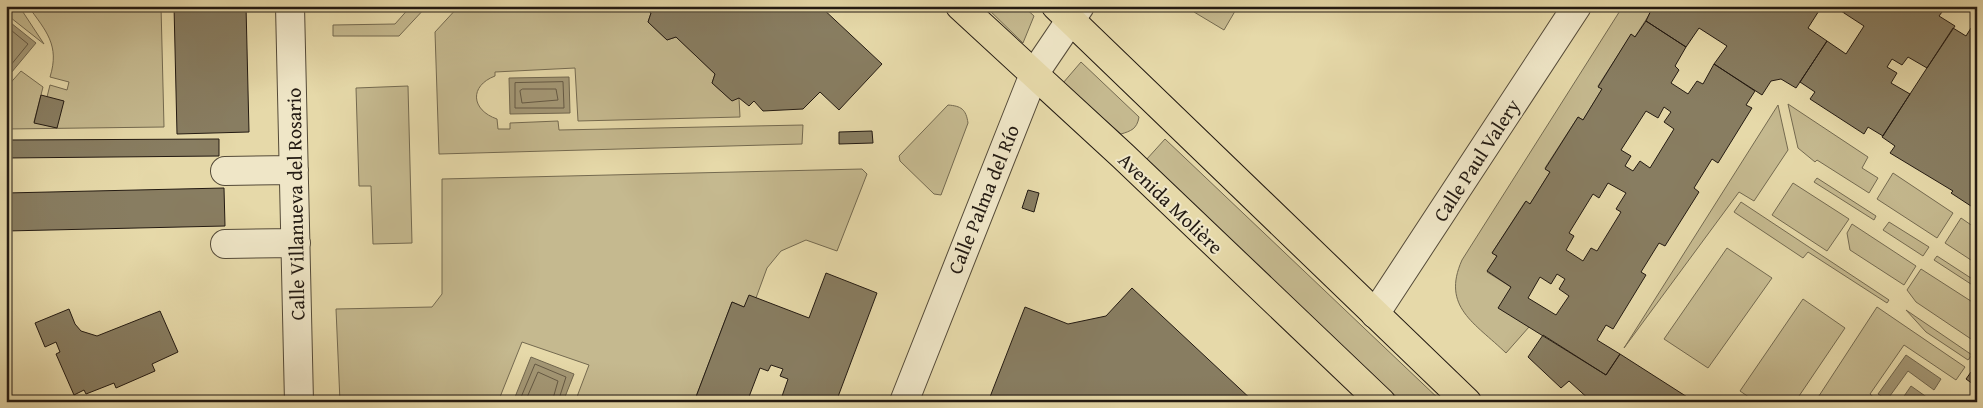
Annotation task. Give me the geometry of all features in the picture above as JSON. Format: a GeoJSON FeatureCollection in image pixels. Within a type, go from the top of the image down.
{"type":"FeatureCollection","features":[{"type":"Feature","properties":{"kind":"main road","name":"Avenida Molière"},"geometry":{"type":"LineString","coordinates":[[960,6],[1381,402]]}},
{"type":"Feature","properties":{"kind":"main road"},"geometry":{"type":"LineString","coordinates":[[1069,11],[1375,314],[1467,402]]}},
{"type":"Feature","properties":{"kind":"street","name":"Calle Villanueva del Rosario"},"geometry":{"type":"LineString","coordinates":[[290,6],[299,402]]}},
{"type":"Feature","properties":{"kind":"street","name":"Calle Paul Valery"},"geometry":{"type":"LineString","coordinates":[[1375,314],[1577,6]]}},
{"type":"Feature","properties":{"kind":"street","name":"Calle Palma del Río"},"geometry":{"type":"LineString","coordinates":[[904,402],[992,175],[1034,74],[1069,11]]}},
{"type":"Feature","properties":{"kind":"street"},"geometry":{"type":"LineString","coordinates":[[225,171],[294,170]]}},
{"type":"Feature","properties":{"kind":"street"},"geometry":{"type":"LineString","coordinates":[[225,244],[296,243]]}},
{"type":"Feature","properties":{"kind":"shaded area"},"geometry":{"type":"Polygon","coordinates":[[[6,6],[19,6],[44,44],[6,14],[6,6]]]}},
{"type":"Feature","properties":{"kind":"shaded area"},"geometry":{"type":"Polygon","coordinates":[[[28,6],[161,6],[164,127],[6,129],[6,88],[21,71],[43,87],[34,122],[57,128],[47,97],[50,85],[67,90],[69,82],[50,77],[53,66],[52,47],[46,31],[28,6]]]}},
{"type":"Feature","properties":{"kind":"shaded area"},"geometry":{"type":"Polygon","coordinates":[[[411,6],[427,6],[399,36],[333,36],[333,25],[395,24],[411,6]]]}},
{"type":"Feature","properties":{"kind":"shaded area"},"geometry":{"type":"Polygon","coordinates":[[[459,6],[643,6],[651,13],[648,22],[667,40],[676,37],[715,74],[712,83],[731,100],[739,98],[740,117],[578,121],[575,68],[495,72],[495,76],[481,86],[476,98],[482,110],[497,119],[498,129],[510,129],[510,123],[558,121],[559,130],[803,125],[802,144],[439,154],[435,32],[459,6]]]}},
{"type":"Feature","properties":{"kind":"shaded area"},"geometry":{"type":"Polygon","coordinates":[[[985,6],[1023,6],[1034,16],[1023,43],[985,6]]]}},
{"type":"Feature","properties":{"kind":"shaded area"},"geometry":{"type":"Polygon","coordinates":[[[1198,6],[1238,6],[1224,30],[1194,12],[1198,6]]]}},
{"type":"Feature","properties":{"kind":"shaded area"},"geometry":{"type":"Polygon","coordinates":[[[1623,6],[1654,7],[1635,37],[1631,35],[1598,86],[1602,89],[1583,120],[1578,117],[1545,168],[1550,172],[1530,204],[1525,202],[1492,253],[1497,256],[1487,272],[1511,287],[1529,327],[1506,353],[1473,323],[1459,302],[1456,290],[1457,276],[1462,260],[1623,6]]]}},
{"type":"Feature","properties":{"kind":"shaded area"},"geometry":{"type":"Polygon","coordinates":[[[1081,62],[1139,117],[1133,129],[1121,134],[1063,83],[1081,62]]]}},
{"type":"Feature","properties":{"kind":"shaded area"},"geometry":{"type":"Polygon","coordinates":[[[408,86],[412,243],[373,244],[371,186],[359,186],[356,88],[408,86]]]}},
{"type":"Feature","properties":{"kind":"shaded area"},"geometry":{"type":"Polygon","coordinates":[[[1788,104],[1868,157],[1862,168],[1878,178],[1869,193],[1817,160],[1815,162],[1798,148],[1788,104]]]}},
{"type":"Feature","properties":{"kind":"shaded area"},"geometry":{"type":"Polygon","coordinates":[[[948,105],[962,109],[966,114],[968,123],[941,195],[934,194],[900,161],[899,156],[948,105]]]}},
{"type":"Feature","properties":{"kind":"shaded area"},"geometry":{"type":"Polygon","coordinates":[[[1778,105],[1788,150],[1754,201],[1739,192],[1624,348],[1778,105]]]}},
{"type":"Feature","properties":{"kind":"shaded area"},"geometry":{"type":"Polygon","coordinates":[[[1165,139],[1442,402],[1402,402],[1146,160],[1165,139]]]}},
{"type":"Feature","properties":{"kind":"shaded area"},"geometry":{"type":"Polygon","coordinates":[[[862,169],[867,174],[837,251],[806,240],[781,251],[767,268],[756,298],[744,307],[732,302],[694,402],[575,402],[589,365],[522,342],[498,402],[340,402],[336,309],[432,307],[442,294],[442,179],[862,169]]]}},
{"type":"Feature","properties":{"kind":"shaded area"},"geometry":{"type":"Polygon","coordinates":[[[1893,173],[1953,213],[1937,238],[1877,199],[1893,173]]]}},
{"type":"Feature","properties":{"kind":"shaded area"},"geometry":{"type":"Polygon","coordinates":[[[1817,178],[1876,216],[1874,220],[1814,182],[1817,178]]]}},
{"type":"Feature","properties":{"kind":"shaded area"},"geometry":{"type":"Polygon","coordinates":[[[1793,183],[1849,219],[1827,251],[1772,215],[1793,183]]]}},
{"type":"Feature","properties":{"kind":"shaded area"},"geometry":{"type":"Polygon","coordinates":[[[1741,202],[1889,300],[1887,303],[1808,252],[1803,258],[1734,212],[1741,202]]]}},
{"type":"Feature","properties":{"kind":"shaded area"},"geometry":{"type":"Polygon","coordinates":[[[1961,218],[1977,229],[1977,264],[1945,243],[1961,218]]]}},
{"type":"Feature","properties":{"kind":"shaded area"},"geometry":{"type":"Polygon","coordinates":[[[1889,222],[1929,247],[1923,256],[1883,230],[1889,222]]]}},
{"type":"Feature","properties":{"kind":"shaded area"},"geometry":{"type":"Polygon","coordinates":[[[1852,224],[1916,266],[1904,285],[1850,250],[1847,233],[1852,224]]]}},
{"type":"Feature","properties":{"kind":"shaded area"},"geometry":{"type":"Polygon","coordinates":[[[1727,248],[1772,278],[1708,368],[1664,339],[1727,248]]]}},
{"type":"Feature","properties":{"kind":"shaded area"},"geometry":{"type":"Polygon","coordinates":[[[1937,256],[1977,282],[1977,288],[1934,260],[1937,256]]]}},
{"type":"Feature","properties":{"kind":"shaded area"},"geometry":{"type":"Polygon","coordinates":[[[1921,269],[1977,305],[1977,343],[1916,302],[1907,290],[1921,269]]]}},
{"type":"Feature","properties":{"kind":"shaded area"},"geometry":{"type":"Polygon","coordinates":[[[1803,299],[1845,328],[1795,402],[1756,402],[1740,391],[1803,299]]]}},
{"type":"Feature","properties":{"kind":"shaded area"},"geometry":{"type":"Polygon","coordinates":[[[1877,307],[1965,367],[1956,380],[1904,345],[1870,394],[1879,402],[1815,402],[1877,307]]]}},
{"type":"Feature","properties":{"kind":"shaded area"},"geometry":{"type":"Polygon","coordinates":[[[1906,310],[1972,355],[1968,360],[1926,332],[1906,310]]]}},
{"type":"Feature","properties":{"kind":"water"},"geometry":{"type":"Polygon","coordinates":[[[6,19],[36,43],[6,79],[6,19]]]}},
{"type":"Feature","properties":{"kind":"water"},"geometry":{"type":"Polygon","coordinates":[[[569,77],[570,113],[510,114],[509,78],[569,77]]]}},
{"type":"Feature","properties":{"kind":"water"},"geometry":{"type":"Polygon","coordinates":[[[1906,355],[1941,379],[1934,390],[1908,371],[1887,400],[1878,394],[1906,355]]]}},
{"type":"Feature","properties":{"kind":"water"},"geometry":{"type":"Polygon","coordinates":[[[531,357],[574,374],[563,402],[513,402],[531,357]]]}},
{"type":"Feature","properties":{"kind":"water"},"geometry":{"type":"Polygon","coordinates":[[[1911,386],[1928,398],[1926,402],[1900,402],[1911,386]]]}},
{"type":"Feature","properties":{"kind":"building"},"geometry":{"type":"Polygon","coordinates":[[[174,6],[246,6],[249,132],[177,134],[174,6]]]}},
{"type":"Feature","properties":{"kind":"building"},"geometry":{"type":"Polygon","coordinates":[[[643,6],[820,6],[882,64],[839,110],[820,92],[803,109],[763,111],[754,101],[749,106],[739,98],[732,101],[712,83],[715,74],[676,37],[667,40],[648,22],[651,13],[643,6]]]}},
{"type":"Feature","properties":{"kind":"building"},"geometry":{"type":"Polygon","coordinates":[[[1653,6],[1822,6],[1808,28],[1827,41],[1796,88],[1781,79],[1771,81],[1762,95],[1714,64],[1727,46],[1699,28],[1686,47],[1646,21],[1653,6]]]}},
{"type":"Feature","properties":{"kind":"building"},"geometry":{"type":"Polygon","coordinates":[[[1834,6],[1849,6],[1844,13],[1834,6]]]}},
{"type":"Feature","properties":{"kind":"building"},"geometry":{"type":"Polygon","coordinates":[[[1849,6],[1934,6],[1942,12],[1939,16],[1955,26],[1927,68],[1908,57],[1902,65],[1892,59],[1887,67],[1897,73],[1891,83],[1910,94],[1883,136],[1868,127],[1864,134],[1810,99],[1815,92],[1800,82],[1827,41],[1846,54],[1864,26],[1844,13],[1849,6]]]}},
{"type":"Feature","properties":{"kind":"building"},"geometry":{"type":"Polygon","coordinates":[[[1646,21],[1686,47],[1675,66],[1679,70],[1671,83],[1688,94],[1697,81],[1703,84],[1714,64],[1755,91],[1746,105],[1752,108],[1718,163],[1712,159],[1694,188],[1699,192],[1665,246],[1659,243],[1641,272],[1646,275],[1613,329],[1606,325],[1597,340],[1620,354],[1606,375],[1498,308],[1511,287],[1487,271],[1497,256],[1492,253],[1526,201],[1530,204],[1550,172],[1545,169],[1578,117],[1583,120],[1602,89],[1598,87],[1631,34],[1635,37],[1646,21]],[[1664,107],[1658,118],[1646,111],[1621,150],[1631,156],[1625,166],[1633,171],[1640,161],[1650,168],[1674,129],[1664,122],[1671,112],[1664,107]],[[1608,183],[1599,198],[1593,194],[1569,233],[1574,236],[1566,250],[1583,261],[1591,248],[1597,251],[1621,212],[1616,209],[1626,193],[1608,183]],[[1557,274],[1551,284],[1540,277],[1528,298],[1556,315],[1569,296],[1559,289],[1565,279],[1557,274]]]}},
{"type":"Feature","properties":{"kind":"building"},"geometry":{"type":"Polygon","coordinates":[[[1953,28],[1966,36],[1971,28],[1977,32],[1977,210],[1951,193],[1953,191],[1890,153],[1895,146],[1882,137],[1953,28]]]}},
{"type":"Feature","properties":{"kind":"building"},"geometry":{"type":"Polygon","coordinates":[[[41,95],[64,101],[57,128],[34,123],[41,95]]]}},
{"type":"Feature","properties":{"kind":"building"},"geometry":{"type":"Polygon","coordinates":[[[872,131],[873,143],[839,144],[839,132],[872,131]]]}},
{"type":"Feature","properties":{"kind":"building"},"geometry":{"type":"Polygon","coordinates":[[[219,139],[219,156],[6,158],[6,140],[219,139]]]}},
{"type":"Feature","properties":{"kind":"building"},"geometry":{"type":"Polygon","coordinates":[[[224,188],[225,226],[6,231],[6,193],[224,188]]]}},
{"type":"Feature","properties":{"kind":"building"},"geometry":{"type":"Polygon","coordinates":[[[1028,190],[1039,193],[1034,212],[1022,208],[1028,190]]]}},
{"type":"Feature","properties":{"kind":"building"},"geometry":{"type":"Polygon","coordinates":[[[826,273],[877,293],[836,402],[780,402],[788,379],[780,376],[783,369],[771,365],[768,371],[760,368],[747,402],[694,402],[732,302],[744,307],[749,295],[809,318],[826,273]]]}},
{"type":"Feature","properties":{"kind":"building"},"geometry":{"type":"Polygon","coordinates":[[[1132,288],[1254,402],[988,402],[1025,307],[1068,324],[1106,316],[1132,288]]]}},
{"type":"Feature","properties":{"kind":"building"},"geometry":{"type":"Polygon","coordinates":[[[69,309],[75,324],[81,331],[97,336],[160,311],[178,352],[152,364],[155,371],[116,388],[114,383],[86,394],[84,390],[74,395],[56,354],[60,352],[56,342],[45,347],[35,323],[69,309]]]}},
{"type":"Feature","properties":{"kind":"building"},"geometry":{"type":"Polygon","coordinates":[[[1543,335],[1606,375],[1620,354],[1695,402],[1592,402],[1569,381],[1561,388],[1528,357],[1543,335]]]}},
{"type":"Feature","properties":{"kind":"building"},"geometry":{"type":"Polygon","coordinates":[[[1971,372],[1977,376],[1977,387],[1966,379],[1971,372]]]}}]}
